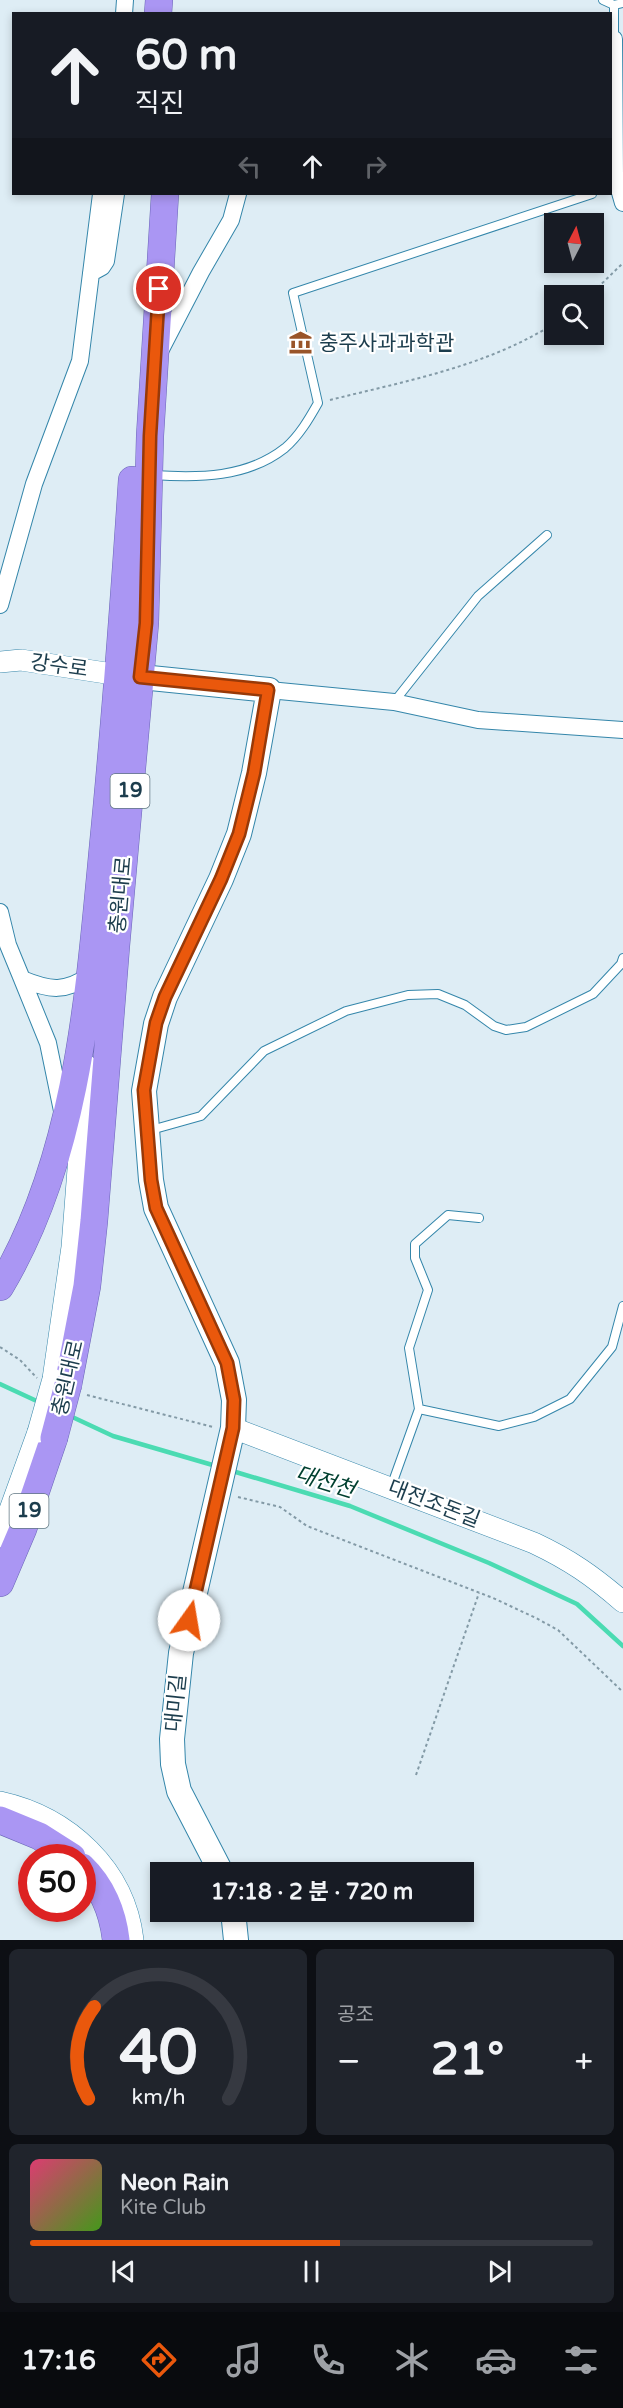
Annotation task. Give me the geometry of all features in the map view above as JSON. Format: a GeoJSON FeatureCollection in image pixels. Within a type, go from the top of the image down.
{"type":"FeatureCollection","features":[{"type":"Feature","properties":{"kind":"highway","name":"충원대로"},"geometry":{"type":"LineString","coordinates":[[0,1583],[22,1529],[87,1286],[94,1221],[117,935],[129,676],[133,460],[147,195]]}},
{"type":"Feature","properties":{"kind":"highway","name":"충원대로"},"geometry":{"type":"LineString","coordinates":[[0,1287],[29,1235],[48,1185],[64,1121],[91,975],[129,676],[146,623],[149,475],[165,195]]}},
{"type":"Feature","properties":{"kind":"highway"},"geometry":{"type":"LineString","coordinates":[[0,1820],[39,1836],[52,1844]]}},
{"type":"Feature","properties":{"kind":"highway"},"geometry":{"type":"LineString","coordinates":[[96,1884],[109,1908],[116,1940]]}},
{"type":"Feature","properties":{"kind":"main road"},"geometry":{"type":"LineString","coordinates":[[129,676],[268,690],[254,773],[239,834],[221,879],[165,997],[156,1023],[144,1090],[146,1131],[156,1208],[227,1363],[234,1400],[231,1434]]}},
{"type":"Feature","properties":{"kind":"main road","name":"대미길"},"geometry":{"type":"LineString","coordinates":[[217,1862],[179,1791],[173,1764],[172,1739],[181,1653],[227,1494],[231,1434]]}},
{"type":"Feature","properties":{"kind":"main road"},"geometry":{"type":"LineString","coordinates":[[235,1922],[237,1940]]}},
{"type":"Feature","properties":{"kind":"street"},"geometry":{"type":"LineString","coordinates":[[612,39],[619,117],[615,175],[623,203]]}},
{"type":"Feature","properties":{"kind":"street"},"geometry":{"type":"LineString","coordinates":[[0,605],[34,484],[80,361],[101,195]]}},
{"type":"Feature","properties":{"kind":"street"},"geometry":{"type":"LineString","coordinates":[[91,273],[102,267],[106,261],[116,195]]}},
{"type":"Feature","properties":{"kind":"street"},"geometry":{"type":"LineString","coordinates":[[155,361],[231,220],[238,195]]}},
{"type":"Feature","properties":{"kind":"street","name":"강수로"},"geometry":{"type":"LineString","coordinates":[[0,662],[21,660],[129,676]]}},
{"type":"Feature","properties":{"kind":"street"},"geometry":{"type":"LineString","coordinates":[[268,690],[394,702],[478,720],[623,730]]}},
{"type":"Feature","properties":{"kind":"street"},"geometry":{"type":"LineString","coordinates":[[0,912],[8,945],[48,1043],[64,1121]]}},
{"type":"Feature","properties":{"kind":"street"},"geometry":{"type":"LineString","coordinates":[[22,979],[43,988],[63,987],[73,986],[91,975]]}},
{"type":"Feature","properties":{"kind":"street"},"geometry":{"type":"LineString","coordinates":[[61,1384],[84,1107],[91,975]]}},
{"type":"Feature","properties":{"kind":"street","name":"대전조돈길"},"geometry":{"type":"LineString","coordinates":[[231,1434],[391,1488],[534,1543],[569,1560],[596,1578],[623,1602]]}},
{"type":"Feature","properties":{"kind":"street","name":"충원대로"},"geometry":{"type":"LineString","coordinates":[[0,1537],[46,1435]]}},
{"type":"Feature","properties":{"kind":"street"},"geometry":{"type":"LineString","coordinates":[[0,1802],[38,1814],[93,1851],[109,1873],[123,1900],[132,1927],[133,1940]]}},
{"type":"Feature","properties":{"kind":"lane"},"geometry":{"type":"LineString","coordinates":[[603,0],[619,4],[612,39]]}},
{"type":"Feature","properties":{"kind":"lane"},"geometry":{"type":"LineString","coordinates":[[149,475],[193,477],[233,473],[264,460],[286,447],[305,425],[318,403],[293,293],[589,195]]}},
{"type":"Feature","properties":{"kind":"lane"},"geometry":{"type":"LineString","coordinates":[[394,702],[478,596],[547,535]]}},
{"type":"Feature","properties":{"kind":"lane"},"geometry":{"type":"LineString","coordinates":[[146,1131],[201,1116],[264,1051],[346,1011],[408,995],[438,994],[465,1005],[494,1026],[506,1030],[526,1027],[593,994],[622,962]]}},
{"type":"Feature","properties":{"kind":"lane"},"geometry":{"type":"LineString","coordinates":[[391,1488],[419,1409],[409,1348],[428,1290],[415,1258],[415,1244],[448,1215],[479,1218]]}},
{"type":"Feature","properties":{"kind":"lane"},"geometry":{"type":"LineString","coordinates":[[419,1409],[499,1426],[534,1417],[570,1399],[612,1347],[623,1306]]}},
{"type":"Feature","properties":{"kind":"path"},"geometry":{"type":"LineString","coordinates":[[600,285],[623,263]]}},
{"type":"Feature","properties":{"kind":"path"},"geometry":{"type":"LineString","coordinates":[[318,403],[454,367],[531,339],[544,330]]}},
{"type":"Feature","properties":{"kind":"path"},"geometry":{"type":"LineString","coordinates":[[0,1347],[20,1360],[35,1377],[214,1427],[231,1434]]}},
{"type":"Feature","properties":{"kind":"path"},"geometry":{"type":"LineString","coordinates":[[227,1494],[280,1507],[307,1526],[525,1613],[558,1630],[623,1692]]}},
{"type":"Feature","properties":{"kind":"path"},"geometry":{"type":"LineString","coordinates":[[416,1774],[479,1593]]}},
{"type":"Feature","properties":{"kind":"waterway","name":"대전천"},"geometry":{"type":"LineString","coordinates":[[0,1384],[41,1403]]}},
{"type":"Feature","properties":{"kind":"waterway","name":"대전천"},"geometry":{"type":"LineString","coordinates":[[68,1415],[113,1436],[216,1466]]}},
{"type":"Feature","properties":{"kind":"waterway","name":"대전천"},"geometry":{"type":"LineString","coordinates":[[229,1470],[350,1506],[489,1563],[577,1604],[623,1646]]}},
{"type":"Feature","properties":{"kind":"place","name":"충주사과과학관"},"geometry":{"type":"Point","coordinates":[301,343]}},
{"type":"Feature","properties":{"kind":"route"},"geometry":{"type":"LineString","coordinates":[[159,289],[150,436],[146,623],[140,677],[268,690],[254,773],[239,834],[221,879],[165,997],[156,1023],[144,1090],[151,1180],[156,1208],[227,1363],[234,1400],[233,1428],[189,1620]]}}]}
